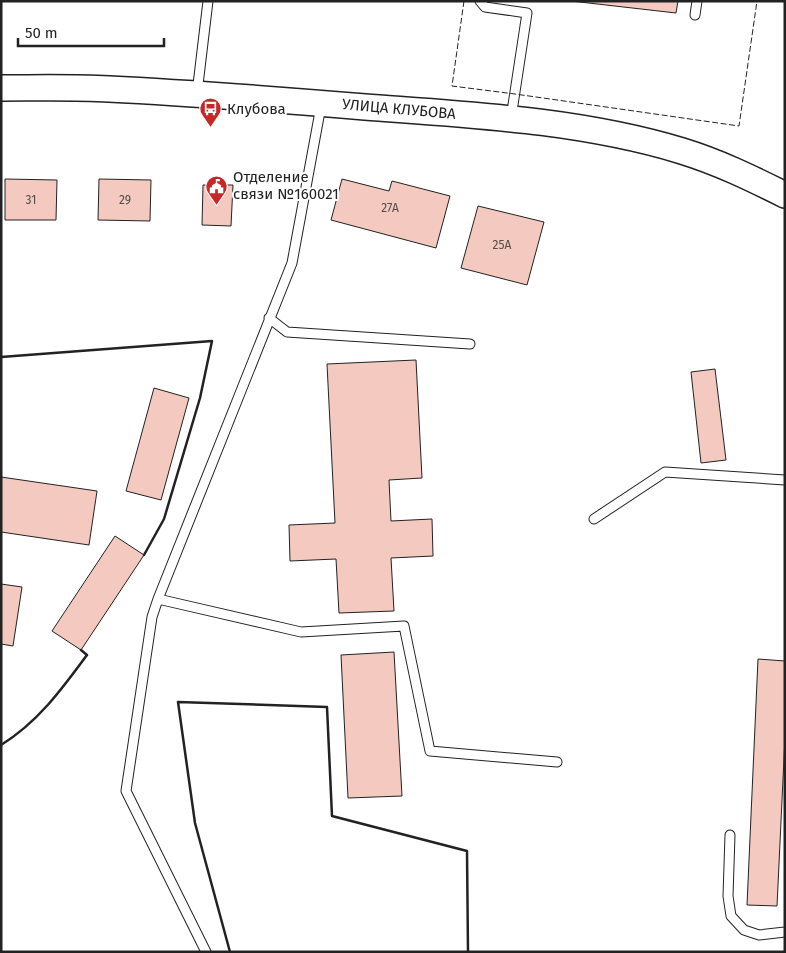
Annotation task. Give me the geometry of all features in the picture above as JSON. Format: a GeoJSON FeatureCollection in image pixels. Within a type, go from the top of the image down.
{"type":"FeatureCollection","features":[{"type":"Feature","properties":{"kind":"main road","name":"УЛИЦА КЛУБОВА"},"geometry":{"type":"LineString","coordinates":[[1,88],[107,89],[197,93],[511,118],[624,136],[657,144],[701,158],[750,177],[785,195]]}},
{"type":"Feature","properties":{"kind":"lane"},"geometry":{"type":"LineString","coordinates":[[197,93],[208,1]]}},
{"type":"Feature","properties":{"kind":"lane"},"geometry":{"type":"LineString","coordinates":[[480,1],[485,7],[526,13],[511,118]]}},
{"type":"Feature","properties":{"kind":"lane"},"geometry":{"type":"LineString","coordinates":[[695,15],[697,1]]}},
{"type":"Feature","properties":{"kind":"lane"},"geometry":{"type":"LineString","coordinates":[[206,952],[126,791],[152,617],[292,263],[322,103]]}},
{"type":"Feature","properties":{"kind":"lane"},"geometry":{"type":"LineString","coordinates":[[270,318],[287,332],[470,344]]}},
{"type":"Feature","properties":{"kind":"lane"},"geometry":{"type":"LineString","coordinates":[[594,519],[665,472],[785,480]]}},
{"type":"Feature","properties":{"kind":"lane"},"geometry":{"type":"LineString","coordinates":[[158,599],[301,632],[404,626],[430,751],[557,762]]}},
{"type":"Feature","properties":{"kind":"lane"},"geometry":{"type":"LineString","coordinates":[[730,835],[728,896],[731,916],[744,930],[759,935],[785,932]]}},
{"type":"Feature","properties":{"kind":"building"},"geometry":{"type":"Polygon","coordinates":[[[571,1],[678,1],[676,13],[571,1]]]}},
{"type":"Feature","properties":{"kind":"building"},"geometry":{"type":"Polygon","coordinates":[[[5,179],[57,180],[56,220],[5,220],[5,179]]]}},
{"type":"Feature","properties":{"kind":"building"},"geometry":{"type":"Polygon","coordinates":[[[99,179],[151,180],[150,221],[98,220],[99,179]]]}},
{"type":"Feature","properties":{"kind":"building"},"geometry":{"type":"Polygon","coordinates":[[[342,179],[389,191],[392,181],[450,196],[436,248],[331,220],[342,179]]]}},
{"type":"Feature","properties":{"kind":"building","name":"Отделение связи №160021"},"geometry":{"type":"Polygon","coordinates":[[[203,185],[233,185],[231,226],[202,225],[203,185]]]}},
{"type":"Feature","properties":{"kind":"building"},"geometry":{"type":"Polygon","coordinates":[[[478,206],[544,222],[527,285],[461,268],[478,206]]]}},
{"type":"Feature","properties":{"kind":"building"},"geometry":{"type":"Polygon","coordinates":[[[416,360],[422,478],[389,480],[391,521],[432,519],[433,556],[391,558],[394,611],[339,613],[336,559],[290,561],[289,525],[335,523],[327,364],[416,360]]]}},
{"type":"Feature","properties":{"kind":"building"},"geometry":{"type":"Polygon","coordinates":[[[715,369],[726,460],[701,463],[691,372],[715,369]]]}},
{"type":"Feature","properties":{"kind":"building"},"geometry":{"type":"Polygon","coordinates":[[[154,388],[189,398],[161,500],[126,491],[154,388]]]}},
{"type":"Feature","properties":{"kind":"building"},"geometry":{"type":"Polygon","coordinates":[[[1,477],[97,491],[89,545],[1,532],[1,477]]]}},
{"type":"Feature","properties":{"kind":"building"},"geometry":{"type":"Polygon","coordinates":[[[115,536],[144,555],[81,650],[52,631],[115,536]]]}},
{"type":"Feature","properties":{"kind":"building"},"geometry":{"type":"Polygon","coordinates":[[[1,584],[22,587],[13,646],[1,644],[1,584]]]}},
{"type":"Feature","properties":{"kind":"building"},"geometry":{"type":"Polygon","coordinates":[[[394,652],[402,796],[348,798],[341,655],[394,652]]]}},
{"type":"Feature","properties":{"kind":"building"},"geometry":{"type":"Polygon","coordinates":[[[758,659],[785,661],[785,737],[777,906],[747,905],[758,659]]]}},
{"type":"Feature","properties":{"kind":"fence"},"geometry":{"type":"LineString","coordinates":[[464,1],[452,86],[739,126],[757,1]]}},
{"type":"Feature","properties":{"kind":"wall"},"geometry":{"type":"LineString","coordinates":[[1,357],[212,341],[200,398],[164,519],[144,555]]}},
{"type":"Feature","properties":{"kind":"wall"},"geometry":{"type":"LineString","coordinates":[[1,745],[27,726],[59,692],[87,655],[81,650]]}},
{"type":"Feature","properties":{"kind":"wall"},"geometry":{"type":"LineString","coordinates":[[230,952],[195,823],[178,702],[327,707],[332,816],[467,851],[468,952]]}},
{"type":"Feature","properties":{"kind":"place","name":"Клубова"},"geometry":{"type":"Point","coordinates":[211,128]}},
{"type":"Feature","properties":{"kind":"place","name":"Отделение связи №160021"},"geometry":{"type":"Point","coordinates":[217,205]}}]}
